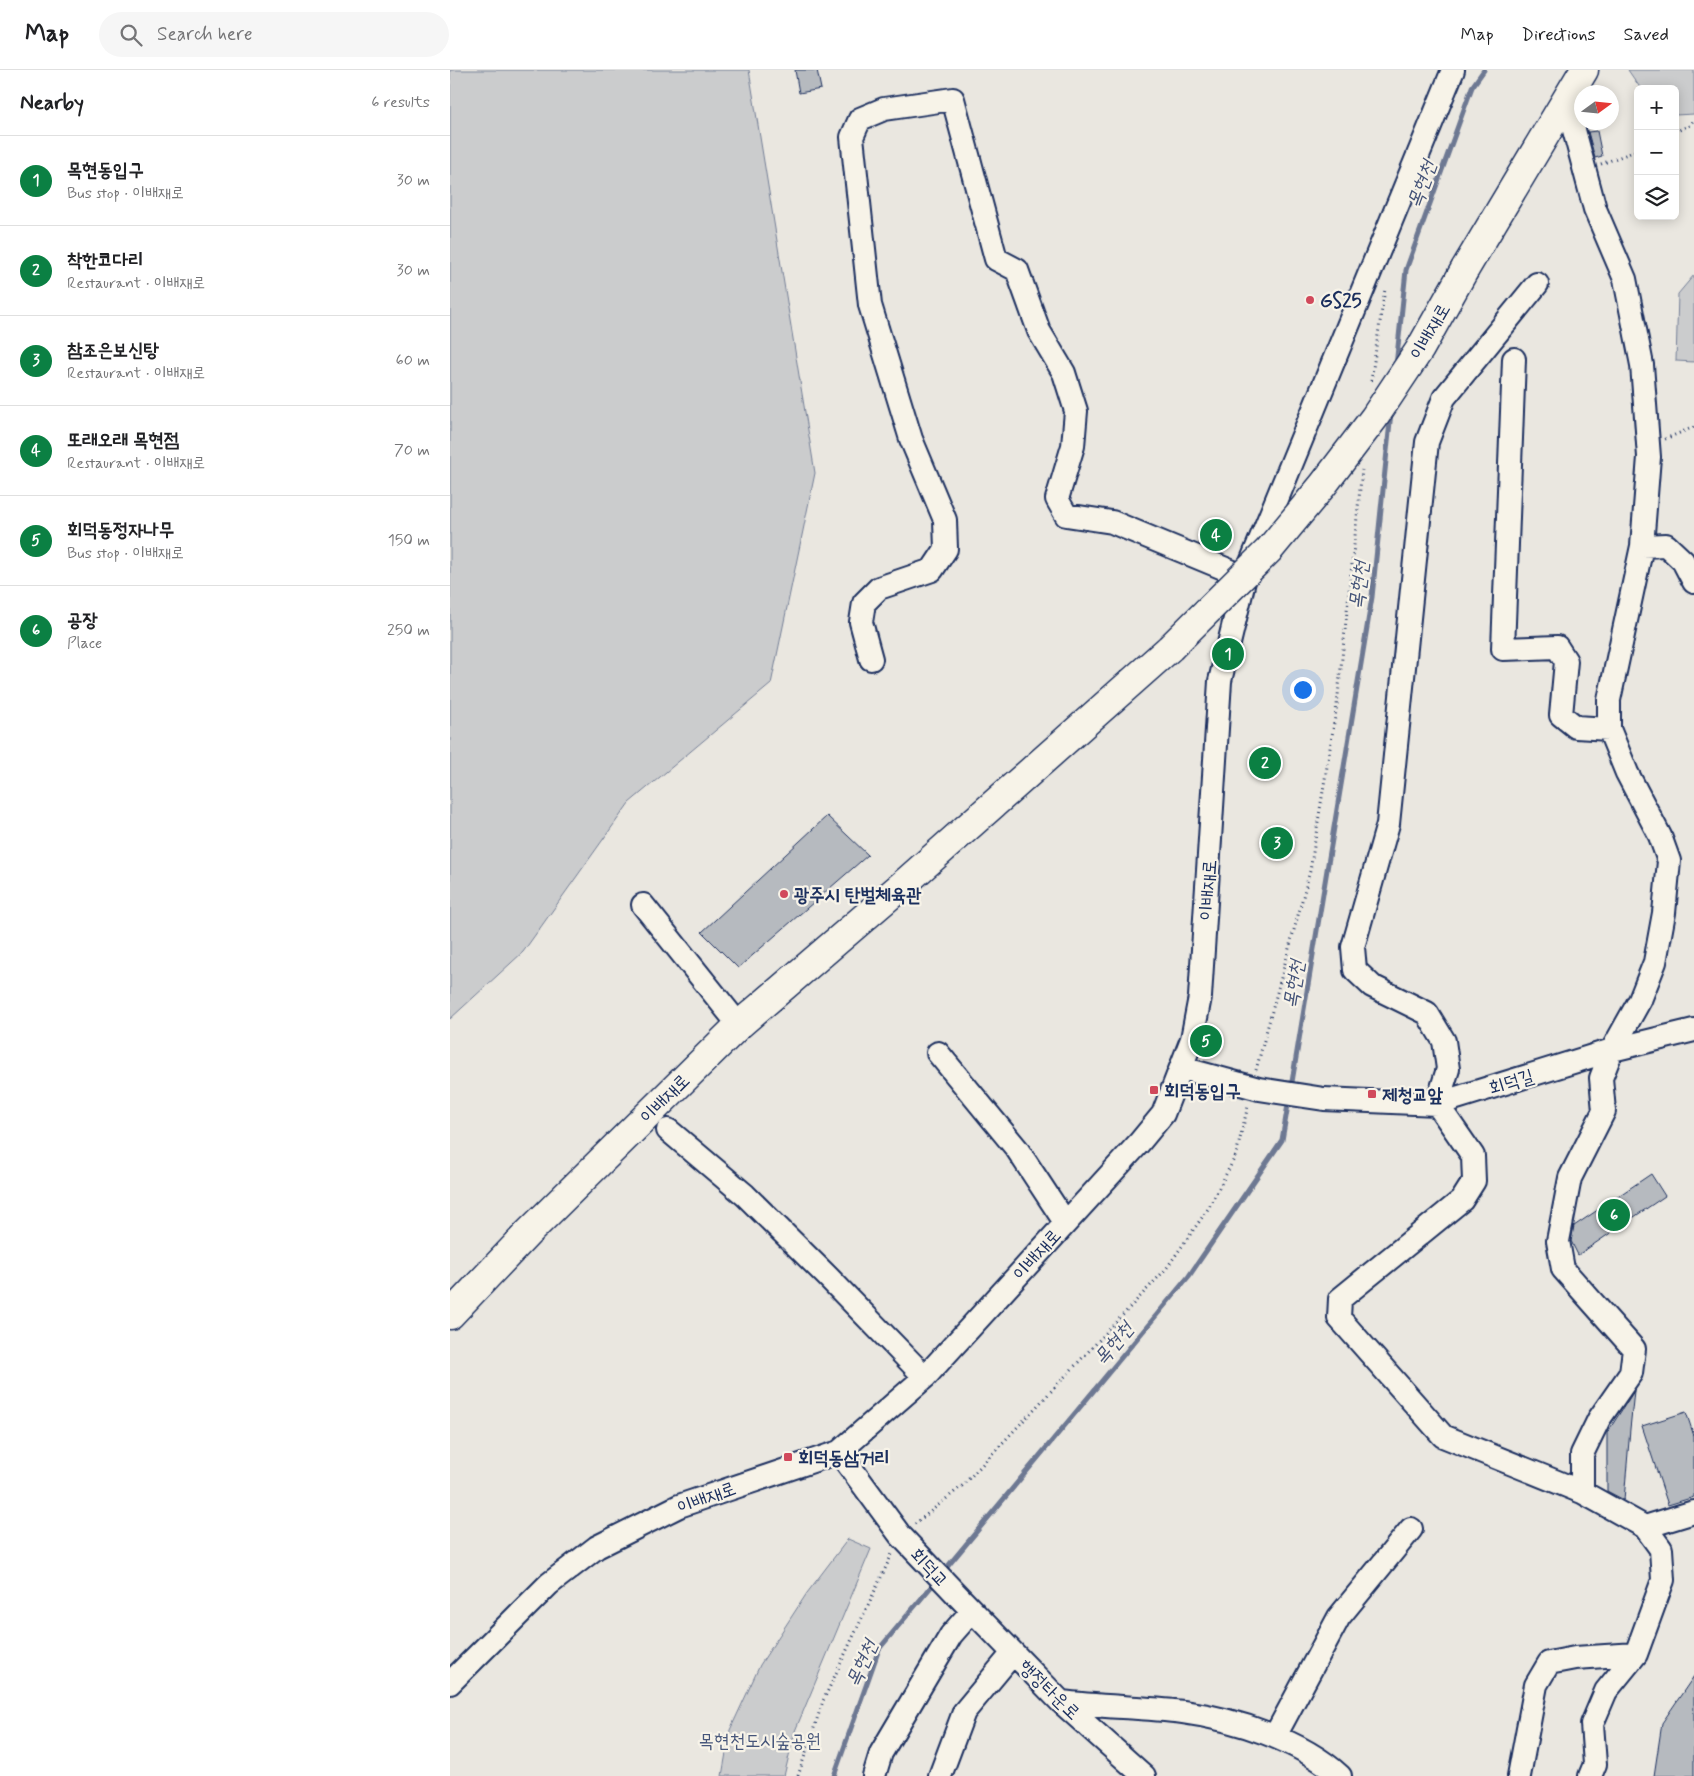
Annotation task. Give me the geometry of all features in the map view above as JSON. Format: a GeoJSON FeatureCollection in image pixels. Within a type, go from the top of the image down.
{"type":"FeatureCollection","features":[{"type":"Feature","properties":{"kind":"main road","name":"이배재로"},"geometry":{"type":"LineString","coordinates":[[450,1315],[528,1232],[739,1025],[908,880],[1170,648],[1270,550],[1374,418],[1420,350],[1465,269],[1584,70]]}},
{"type":"Feature","properties":{"kind":"street","name":"이배재로"},"geometry":{"type":"LineString","coordinates":[[450,1683],[549,1584],[597,1547],[678,1506],[839,1452],[925,1377],[1065,1222],[1140,1143],[1163,1114],[1192,1039],[1200,997],[1220,681],[1245,577],[1453,70]]}},
{"type":"Feature","properties":{"kind":"street"},"geometry":{"type":"LineString","coordinates":[[871,659],[861,622],[864,604],[879,588],[932,570],[946,549],[946,520],[911,439],[870,305],[852,137],[860,118],[884,108],[953,99],[996,259],[1017,270],[1039,331],[1064,373],[1076,411],[1073,446],[1057,499],[1066,515],[1112,522],[1245,577]]}},
{"type":"Feature","properties":{"kind":"street"},"geometry":{"type":"LineString","coordinates":[[1566,100],[1595,209],[1624,279],[1642,365],[1649,447],[1642,546],[1609,700],[1609,729],[1627,773],[1660,836],[1669,862],[1664,913],[1655,962],[1640,1000],[1612,1050],[1601,1078],[1604,1111],[1570,1178],[1558,1241],[1563,1269],[1634,1349],[1630,1373],[1599,1419],[1582,1454],[1582,1492]]}},
{"type":"Feature","properties":{"kind":"street"},"geometry":{"type":"LineString","coordinates":[[1537,284],[1444,398],[1427,442],[1388,824],[1353,947],[1355,970],[1372,986],[1426,1013],[1444,1041],[1448,1069],[1437,1104],[1473,1156],[1474,1181],[1462,1200],[1340,1299],[1339,1318],[1443,1436],[1582,1492],[1645,1527],[1661,1549],[1663,1580],[1636,1654],[1606,1691],[1592,1724],[1595,1764],[1590,1776]]}},
{"type":"Feature","properties":{"kind":"street"},"geometry":{"type":"LineString","coordinates":[[1514,359],[1503,649],[1557,647],[1566,661],[1560,715],[1576,727],[1609,729]]}},
{"type":"Feature","properties":{"kind":"street"},"geometry":{"type":"LineString","coordinates":[[1642,546],[1666,545],[1683,561],[1694,582]]}},
{"type":"Feature","properties":{"kind":"street"},"geometry":{"type":"LineString","coordinates":[[643,905],[739,1025]]}},
{"type":"Feature","properties":{"kind":"street","name":"회덕길"},"geometry":{"type":"LineString","coordinates":[[1182,1068],[1259,1089],[1324,1098],[1437,1104],[1612,1050],[1694,1030]]}},
{"type":"Feature","properties":{"kind":"street"},"geometry":{"type":"LineString","coordinates":[[938,1053],[1017,1149],[1065,1222]]}},
{"type":"Feature","properties":{"kind":"street"},"geometry":{"type":"LineString","coordinates":[[668,1130],[744,1195],[828,1276],[925,1377]]}},
{"type":"Feature","properties":{"kind":"street","name":"회덕교"},"geometry":{"type":"LineString","coordinates":[[839,1452],[900,1535],[966,1604]]}},
{"type":"Feature","properties":{"kind":"street"},"geometry":{"type":"LineString","coordinates":[[1645,1527],[1694,1512]]}},
{"type":"Feature","properties":{"kind":"street"},"geometry":{"type":"LineString","coordinates":[[1275,1736],[1339,1617],[1411,1529]]}},
{"type":"Feature","properties":{"kind":"street"},"geometry":{"type":"LineString","coordinates":[[874,1776],[881,1753],[946,1643],[966,1604]]}},
{"type":"Feature","properties":{"kind":"street","name":"행정타운로"},"geometry":{"type":"LineString","coordinates":[[966,1604],[1061,1702],[1144,1776]]}},
{"type":"Feature","properties":{"kind":"street"},"geometry":{"type":"LineString","coordinates":[[940,1776],[964,1712],[1012,1653]]}},
{"type":"Feature","properties":{"kind":"street"},"geometry":{"type":"LineString","coordinates":[[1518,1776],[1536,1685],[1549,1662],[1574,1658],[1636,1654]]}},
{"type":"Feature","properties":{"kind":"street"},"geometry":{"type":"LineString","coordinates":[[1061,1702],[1184,1712],[1275,1736],[1328,1765],[1340,1776]]}},
{"type":"Feature","properties":{"kind":"path"},"geometry":{"type":"LineString","coordinates":[[1679,130],[1690,125],[1694,119]]}},
{"type":"Feature","properties":{"kind":"path"},"geometry":{"type":"LineString","coordinates":[[1585,170],[1634,152]]}},
{"type":"Feature","properties":{"kind":"path"},"geometry":{"type":"LineString","coordinates":[[1649,447],[1694,427]]}},
{"type":"Feature","properties":{"kind":"green space"},"geometry":{"type":"Polygon","coordinates":[[[450,70],[749,70],[815,473],[771,684],[629,803],[523,952],[450,1019],[450,70]]]}},
{"type":"Feature","properties":{"kind":"green space"},"geometry":{"type":"Polygon","coordinates":[[[1628,70],[1694,70],[1694,114],[1679,115],[1679,85],[1638,85],[1628,70]]]}},
{"type":"Feature","properties":{"kind":"green space"},"geometry":{"type":"Polygon","coordinates":[[[1694,275],[1694,362],[1676,361],[1678,294],[1694,275]]]}},
{"type":"Feature","properties":{"kind":"green space","name":"목현천도시숲공원"},"geometry":{"type":"Polygon","coordinates":[[[848,1539],[871,1549],[795,1731],[784,1776],[722,1776],[730,1730],[760,1665],[807,1593],[848,1539]]]}},
{"type":"Feature","properties":{"kind":"building"},"geometry":{"type":"Polygon","coordinates":[[[795,70],[817,70],[821,89],[799,93],[795,70]]]}},
{"type":"Feature","properties":{"kind":"building"},"geometry":{"type":"Polygon","coordinates":[[[1597,131],[1602,156],[1595,158],[1588,132],[1597,131]]]}},
{"type":"Feature","properties":{"kind":"building","name":"광주시 탄벌체육관"},"geometry":{"type":"Polygon","coordinates":[[[827,816],[868,855],[738,968],[702,932],[827,816]]]}},
{"type":"Feature","properties":{"kind":"building"},"geometry":{"type":"Polygon","coordinates":[[[1651,1174],[1665,1196],[1578,1255],[1571,1241],[1574,1226],[1651,1174]]]}},
{"type":"Feature","properties":{"kind":"building"},"geometry":{"type":"Polygon","coordinates":[[[1634,1391],[1624,1500],[1607,1491],[1607,1433],[1634,1391]]]}},
{"type":"Feature","properties":{"kind":"building"},"geometry":{"type":"Polygon","coordinates":[[[1686,1412],[1694,1436],[1694,1497],[1668,1505],[1642,1426],[1686,1412]]]}},
{"type":"Feature","properties":{"kind":"building"},"geometry":{"type":"Polygon","coordinates":[[[1694,1676],[1694,1776],[1654,1776],[1662,1723],[1694,1676]]]}},
{"type":"Feature","properties":{"kind":"waterway","name":"목현천"},"geometry":{"type":"LineString","coordinates":[[1396,366],[1406,270],[1472,87],[1484,70]]}},
{"type":"Feature","properties":{"kind":"waterway","name":"목현천"},"geometry":{"type":"LineString","coordinates":[[1291,1088],[1372,597],[1391,412]]}},
{"type":"Feature","properties":{"kind":"waterway","name":"목현천"},"geometry":{"type":"LineString","coordinates":[[943,1572],[1189,1276],[1282,1140],[1289,1099]]}},
{"type":"Feature","properties":{"kind":"waterway","name":"목현천"},"geometry":{"type":"LineString","coordinates":[[834,1776],[879,1649],[936,1581]]}},
{"type":"Feature","properties":{"kind":"place","name":"GS25"},"geometry":{"type":"Point","coordinates":[1310,300]}},
{"type":"Feature","properties":{"kind":"place","name":"또래오래 목현점"},"geometry":{"type":"Point","coordinates":[1216,535]}},
{"type":"Feature","properties":{"kind":"place","name":"목현동입구"},"geometry":{"type":"Point","coordinates":[1228,654]}},
{"type":"Feature","properties":{"kind":"place","name":"착한코다리"},"geometry":{"type":"Point","coordinates":[1265,763]}},
{"type":"Feature","properties":{"kind":"place","name":"참조은보신탕"},"geometry":{"type":"Point","coordinates":[1277,843]}},
{"type":"Feature","properties":{"kind":"place","name":"광주시 탄벌체육관"},"geometry":{"type":"Point","coordinates":[784,894]}},
{"type":"Feature","properties":{"kind":"place","name":"회덕동정자나무"},"geometry":{"type":"Point","coordinates":[1206,1041]}},
{"type":"Feature","properties":{"kind":"place","name":"회덕동입구"},"geometry":{"type":"Point","coordinates":[1154,1090]}},
{"type":"Feature","properties":{"kind":"place","name":"제청교앞"},"geometry":{"type":"Point","coordinates":[1372,1094]}},
{"type":"Feature","properties":{"kind":"place","name":"공장"},"geometry":{"type":"Point","coordinates":[1614,1215]}},
{"type":"Feature","properties":{"kind":"place","name":"회덕동삼거리"},"geometry":{"type":"Point","coordinates":[788,1457]}}]}
